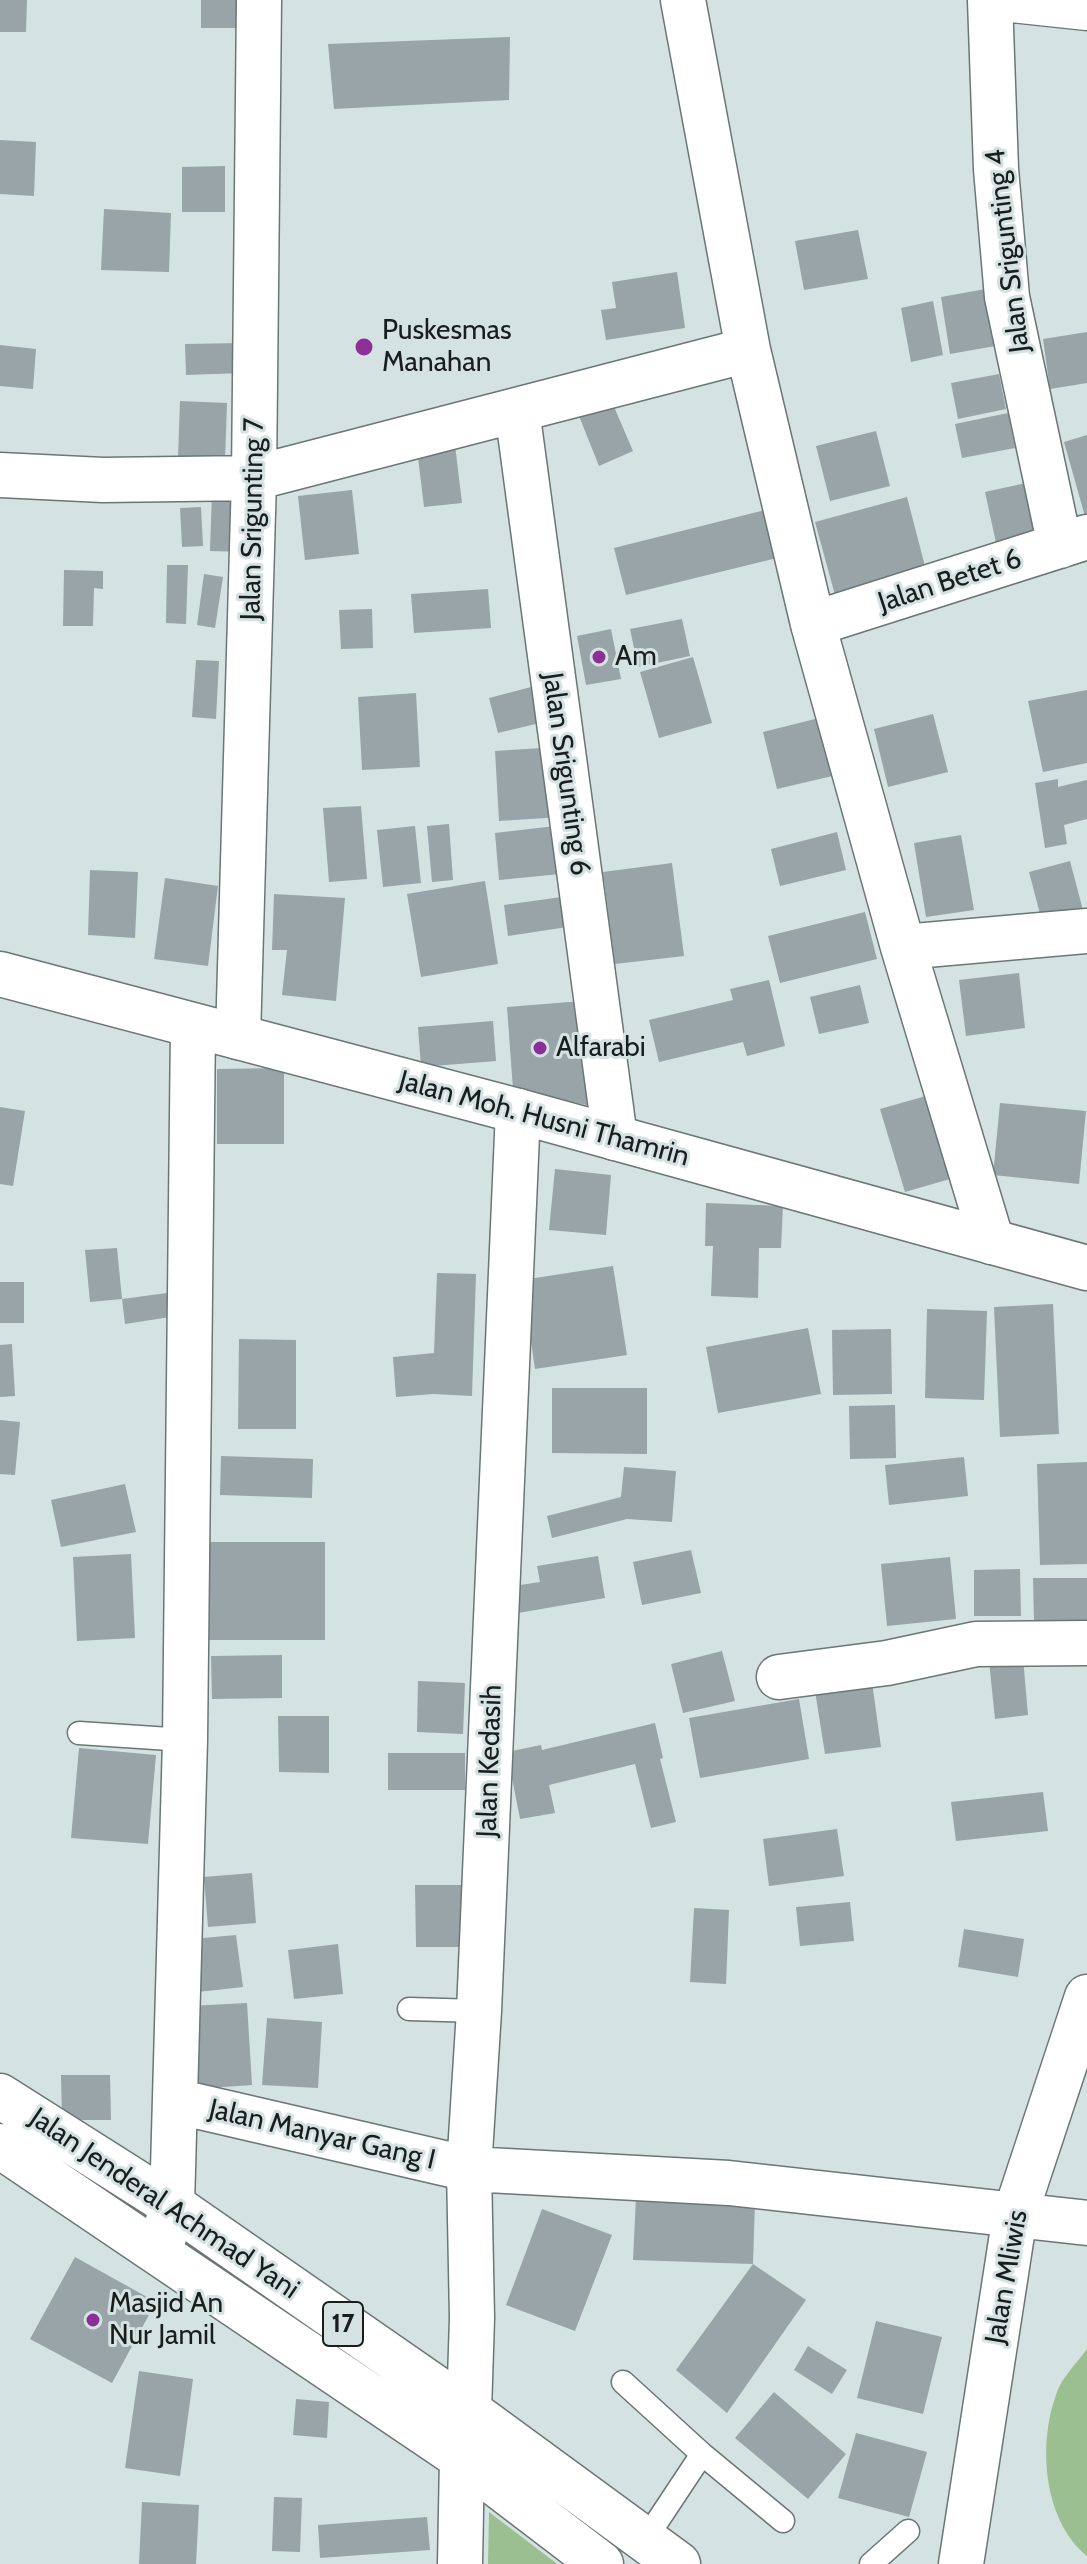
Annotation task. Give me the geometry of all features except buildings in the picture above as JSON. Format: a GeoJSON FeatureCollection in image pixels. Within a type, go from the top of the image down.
{"type":"FeatureCollection","features":[{"type":"Feature","properties":{"kind":"main road","name":"Jalan Srigunting 7"},"geometry":{"type":"LineString","coordinates":[[238,1037],[254,478],[259,0]]}},
{"type":"Feature","properties":{"kind":"main road"},"geometry":{"type":"LineString","coordinates":[[683,0],[748,350],[813,624],[903,947],[992,1242]]}},
{"type":"Feature","properties":{"kind":"main road","name":"Jalan Srigunting 4"},"geometry":{"type":"LineString","coordinates":[[990,0],[996,169],[1007,297],[1074,541]]}},
{"type":"Feature","properties":{"kind":"main road"},"geometry":{"type":"LineString","coordinates":[[1012,0],[1087,8]]}},
{"type":"Feature","properties":{"kind":"main road"},"geometry":{"type":"LineString","coordinates":[[0,475],[117,481],[254,478],[748,350]]}},
{"type":"Feature","properties":{"kind":"main road","name":"Jalan Srigunting 6"},"geometry":{"type":"LineString","coordinates":[[517,410],[615,1138]]}},
{"type":"Feature","properties":{"kind":"main road","name":"Jalan Betet 6"},"geometry":{"type":"LineString","coordinates":[[813,624],[1074,541]]}},
{"type":"Feature","properties":{"kind":"main road"},"geometry":{"type":"LineString","coordinates":[[903,947],[1087,931]]}},
{"type":"Feature","properties":{"kind":"main road","name":"Jalan Moh. Husni Thamrin"},"geometry":{"type":"LineString","coordinates":[[0,974],[518,1111],[1087,1268]]}},
{"type":"Feature","properties":{"kind":"main road"},"geometry":{"type":"LineString","coordinates":[[160,2253],[172,2205],[185,1740],[193,1026]]}},
{"type":"Feature","properties":{"kind":"main road","name":"Jalan Kedasih"},"geometry":{"type":"LineString","coordinates":[[469,2411],[472,2318],[469,2169],[479,2011],[518,1111]]}},
{"type":"Feature","properties":{"kind":"main road"},"geometry":{"type":"LineString","coordinates":[[779,1677],[887,1663],[976,1644],[1087,1643]]}},
{"type":"Feature","properties":{"kind":"main road","name":"Jalan Mliwis"},"geometry":{"type":"LineString","coordinates":[[961,2564],[1015,2215],[1087,1997]]}},
{"type":"Feature","properties":{"kind":"main road","name":"Jalan Jenderal Achmad Yani"},"geometry":{"type":"LineString","coordinates":[[0,2096],[172,2205],[469,2411],[662,2552]]}},
{"type":"Feature","properties":{"kind":"main road","name":"Jalan Manyar Gang I"},"geometry":{"type":"LineString","coordinates":[[175,2101],[469,2169],[729,2183],[1087,2223]]}},
{"type":"Feature","properties":{"kind":"main road","name":"Jalan Jenderal Achmad Yani"},"geometry":{"type":"LineString","coordinates":[[0,2146],[462,2458],[601,2564]]}},
{"type":"Feature","properties":{"kind":"main road"},"geometry":{"type":"LineString","coordinates":[[460,2564],[462,2458]]}},
{"type":"Feature","properties":{"kind":"lane"},"geometry":{"type":"LineString","coordinates":[[79,1733],[185,1740]]}},
{"type":"Feature","properties":{"kind":"lane"},"geometry":{"type":"LineString","coordinates":[[409,2009],[479,2011]]}},
{"type":"Feature","properties":{"kind":"lane"},"geometry":{"type":"LineString","coordinates":[[623,2382],[702,2454],[783,2521]]}},
{"type":"Feature","properties":{"kind":"lane"},"geometry":{"type":"LineString","coordinates":[[662,2552],[702,2454]]}},
{"type":"Feature","properties":{"kind":"lane"},"geometry":{"type":"LineString","coordinates":[[871,2564],[908,2531]]}},
{"type":"Feature","properties":{"kind":"green space"},"geometry":{"type":"Polygon","coordinates":[[[1087,2349],[1087,2556],[1072,2541],[1061,2523],[1053,2502],[1046,2458],[1050,2415],[1058,2389],[1087,2349]]]}},
{"type":"Feature","properties":{"kind":"green space"},"geometry":{"type":"Polygon","coordinates":[[[489,2512],[556,2563],[557,2564],[488,2564],[489,2512]]]}},
{"type":"Feature","properties":{"kind":"place","name":"Puskesmas Manahan"},"geometry":{"type":"Point","coordinates":[364,347]}},
{"type":"Feature","properties":{"kind":"place","name":"Am"},"geometry":{"type":"Point","coordinates":[599,657]}},
{"type":"Feature","properties":{"kind":"place","name":"Alfarabi"},"geometry":{"type":"Point","coordinates":[540,1048]}},
{"type":"Feature","properties":{"kind":"place","name":"Masjid An Nur Jamil"},"geometry":{"type":"Point","coordinates":[93,2320]}}]}
